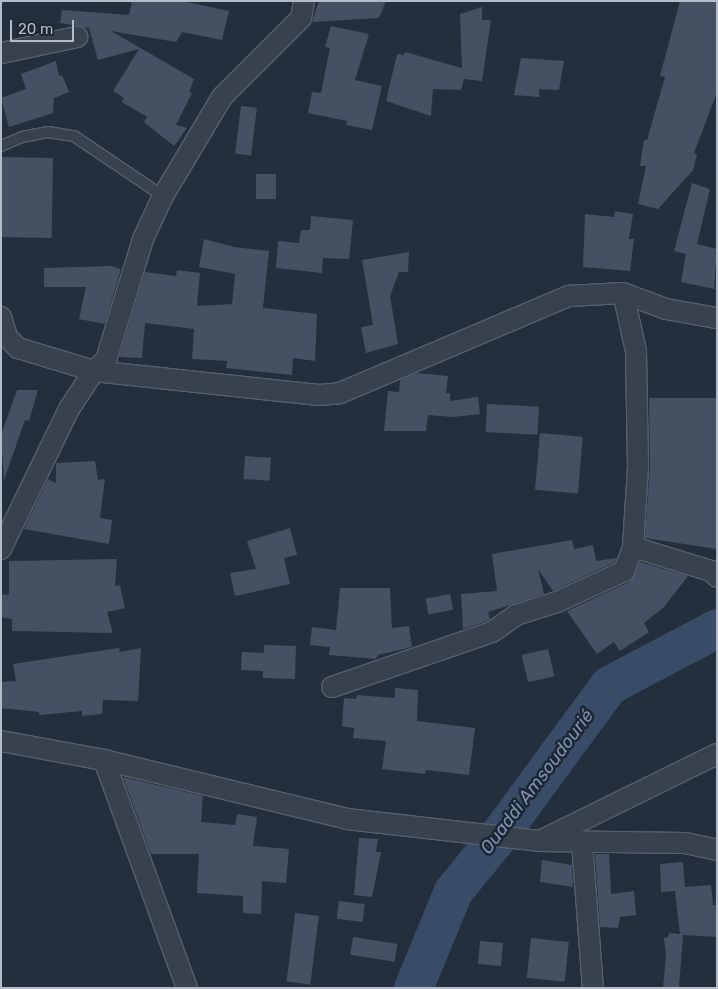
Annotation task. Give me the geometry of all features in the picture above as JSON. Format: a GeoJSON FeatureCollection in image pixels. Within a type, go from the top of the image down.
{"type":"FeatureCollection","features":[{"type":"Feature","properties":{"kind":"street"},"geometry":{"type":"LineString","coordinates":[[1,549],[68,409],[94,371],[106,360],[143,239],[163,196],[222,97],[303,10],[318,1]]}},
{"type":"Feature","properties":{"kind":"street"},"geometry":{"type":"LineString","coordinates":[[1,53],[76,37]]}},
{"type":"Feature","properties":{"kind":"street"},"geometry":{"type":"LineString","coordinates":[[332,687],[492,632],[516,615],[565,598],[624,570],[633,547],[638,468],[636,351],[623,293]]}},
{"type":"Feature","properties":{"kind":"street"},"geometry":{"type":"LineString","coordinates":[[1,317],[7,337],[18,348],[94,371],[296,394],[340,393],[569,296],[623,293],[666,309],[717,318]]}},
{"type":"Feature","properties":{"kind":"street"},"geometry":{"type":"LineString","coordinates":[[633,547],[711,571],[717,577]]}},
{"type":"Feature","properties":{"kind":"street"},"geometry":{"type":"LineString","coordinates":[[1,741],[104,760],[346,819],[538,841],[685,843],[717,850]]}},
{"type":"Feature","properties":{"kind":"street"},"geometry":{"type":"LineString","coordinates":[[538,841],[683,770],[708,762],[717,754]]}},
{"type":"Feature","properties":{"kind":"street"},"geometry":{"type":"LineString","coordinates":[[104,760],[187,988]]}},
{"type":"Feature","properties":{"kind":"street"},"geometry":{"type":"LineString","coordinates":[[582,843],[593,988]]}},
{"type":"Feature","properties":{"kind":"lane"},"geometry":{"type":"LineString","coordinates":[[1,146],[22,136],[48,132],[74,136],[163,196]]}},
{"type":"Feature","properties":{"kind":"building"},"geometry":{"type":"Polygon","coordinates":[[[132,1],[182,1],[229,11],[222,40],[182,32],[176,42],[111,31],[194,79],[189,92],[192,93],[176,125],[187,128],[174,146],[144,122],[147,117],[122,102],[124,98],[113,91],[139,49],[98,60],[89,28],[60,23],[62,10],[129,15],[132,1]]]}},
{"type":"Feature","properties":{"kind":"building"},"geometry":{"type":"Polygon","coordinates":[[[319,1],[386,1],[379,18],[312,22],[319,1]]]}},
{"type":"Feature","properties":{"kind":"building"},"geometry":{"type":"Polygon","coordinates":[[[680,1],[717,1],[717,92],[694,153],[697,154],[693,170],[658,209],[638,204],[646,166],[640,166],[644,140],[647,140],[665,77],[660,76],[680,1]]]}},
{"type":"Feature","properties":{"kind":"building"},"geometry":{"type":"Polygon","coordinates":[[[482,7],[482,20],[491,20],[482,81],[464,79],[461,90],[433,89],[431,116],[386,101],[397,54],[404,55],[405,52],[462,68],[460,14],[482,7]]]}},
{"type":"Feature","properties":{"kind":"building"},"geometry":{"type":"Polygon","coordinates":[[[331,26],[369,34],[355,80],[382,86],[372,130],[346,125],[347,121],[308,113],[312,92],[321,93],[330,48],[325,47],[331,26]]]}},
{"type":"Feature","properties":{"kind":"building"},"geometry":{"type":"Polygon","coordinates":[[[521,58],[564,61],[559,90],[539,89],[539,97],[514,95],[521,58]]]}},
{"type":"Feature","properties":{"kind":"building"},"geometry":{"type":"Polygon","coordinates":[[[56,61],[59,76],[62,75],[69,92],[54,98],[53,113],[9,127],[1,98],[26,89],[21,74],[56,61]]]}},
{"type":"Feature","properties":{"kind":"building"},"geometry":{"type":"Polygon","coordinates":[[[241,106],[257,108],[251,156],[235,154],[241,106]]]}},
{"type":"Feature","properties":{"kind":"building"},"geometry":{"type":"Polygon","coordinates":[[[1,157],[53,158],[52,238],[1,237],[1,157]]]}},
{"type":"Feature","properties":{"kind":"building"},"geometry":{"type":"Polygon","coordinates":[[[256,174],[276,174],[276,199],[256,199],[256,174]]]}},
{"type":"Feature","properties":{"kind":"building"},"geometry":{"type":"Polygon","coordinates":[[[692,183],[710,189],[697,244],[717,249],[714,289],[681,282],[686,254],[674,251],[692,183]]]}},
{"type":"Feature","properties":{"kind":"building"},"geometry":{"type":"Polygon","coordinates":[[[615,211],[633,214],[629,239],[634,239],[630,271],[583,267],[585,214],[614,217],[615,211]]]}},
{"type":"Feature","properties":{"kind":"building"},"geometry":{"type":"Polygon","coordinates":[[[311,216],[353,220],[349,259],[323,258],[322,273],[276,268],[278,241],[299,243],[301,230],[310,230],[311,216]]]}},
{"type":"Feature","properties":{"kind":"building"},"geometry":{"type":"Polygon","coordinates":[[[204,239],[234,247],[269,251],[263,308],[317,314],[315,361],[293,358],[292,375],[226,368],[227,361],[192,359],[194,329],[145,323],[142,358],[119,357],[145,272],[176,276],[177,270],[200,273],[197,306],[232,304],[235,274],[199,267],[204,239]]]}},
{"type":"Feature","properties":{"kind":"building"},"geometry":{"type":"Polygon","coordinates":[[[409,252],[408,272],[399,272],[390,296],[398,344],[366,353],[361,327],[373,325],[362,260],[409,252]]]}},
{"type":"Feature","properties":{"kind":"building"},"geometry":{"type":"Polygon","coordinates":[[[111,266],[121,269],[105,324],[79,319],[86,287],[44,287],[44,268],[111,266]]]}},
{"type":"Feature","properties":{"kind":"building"},"geometry":{"type":"Polygon","coordinates":[[[417,373],[448,376],[446,393],[450,393],[450,401],[478,397],[480,414],[453,417],[428,415],[426,431],[384,431],[388,391],[399,392],[400,380],[417,373]]]}},
{"type":"Feature","properties":{"kind":"building"},"geometry":{"type":"Polygon","coordinates":[[[17,390],[38,390],[29,421],[25,420],[4,480],[1,435],[17,390]]]}},
{"type":"Feature","properties":{"kind":"building"},"geometry":{"type":"Polygon","coordinates":[[[649,398],[717,398],[717,549],[645,538],[650,467],[649,398]]]}},
{"type":"Feature","properties":{"kind":"building"},"geometry":{"type":"Polygon","coordinates":[[[487,404],[539,407],[537,435],[486,432],[487,404]]]}},
{"type":"Feature","properties":{"kind":"building"},"geometry":{"type":"Polygon","coordinates":[[[540,433],[583,437],[578,494],[535,490],[540,433]]]}},
{"type":"Feature","properties":{"kind":"building"},"geometry":{"type":"Polygon","coordinates":[[[245,456],[271,458],[269,481],[243,479],[245,456]]]}},
{"type":"Feature","properties":{"kind":"building"},"geometry":{"type":"Polygon","coordinates":[[[95,461],[98,480],[105,479],[100,518],[112,520],[109,544],[24,529],[48,479],[56,483],[56,463],[95,461]]]}},
{"type":"Feature","properties":{"kind":"building"},"geometry":{"type":"Polygon","coordinates":[[[290,528],[297,555],[284,558],[290,584],[235,596],[230,573],[256,569],[247,541],[290,528]]]}},
{"type":"Feature","properties":{"kind":"building"},"geometry":{"type":"Polygon","coordinates":[[[572,540],[574,549],[593,545],[596,561],[616,558],[615,562],[553,591],[538,569],[544,594],[488,612],[490,619],[463,629],[461,594],[497,591],[492,554],[572,540]]]}},
{"type":"Feature","properties":{"kind":"building"},"geometry":{"type":"Polygon","coordinates":[[[117,559],[115,586],[120,585],[125,608],[107,612],[113,633],[12,631],[12,619],[1,617],[1,594],[9,595],[9,561],[117,559]]]}},
{"type":"Feature","properties":{"kind":"building"},"geometry":{"type":"Polygon","coordinates":[[[640,562],[688,576],[664,607],[644,623],[649,632],[620,651],[614,642],[597,654],[567,611],[629,582],[640,562]]]}},
{"type":"Feature","properties":{"kind":"building"},"geometry":{"type":"Polygon","coordinates":[[[340,588],[390,588],[392,628],[409,626],[412,647],[378,655],[376,659],[329,655],[330,647],[310,645],[312,627],[336,630],[340,588]]]}},
{"type":"Feature","properties":{"kind":"building"},"geometry":{"type":"Polygon","coordinates":[[[450,594],[453,610],[429,614],[425,599],[450,594]]]}},
{"type":"Feature","properties":{"kind":"building"},"geometry":{"type":"Polygon","coordinates":[[[264,645],[296,646],[295,679],[263,678],[263,671],[241,670],[242,652],[264,653],[264,645]]]}},
{"type":"Feature","properties":{"kind":"building"},"geometry":{"type":"Polygon","coordinates":[[[119,648],[120,652],[141,648],[138,701],[103,700],[102,714],[82,716],[82,711],[39,715],[39,712],[1,708],[1,682],[16,681],[13,664],[119,648]]]}},
{"type":"Feature","properties":{"kind":"building"},"geometry":{"type":"Polygon","coordinates":[[[548,649],[554,676],[528,682],[522,655],[548,649]]]}},
{"type":"Feature","properties":{"kind":"building"},"geometry":{"type":"Polygon","coordinates":[[[395,688],[418,690],[417,721],[475,728],[469,775],[426,770],[425,774],[382,769],[386,741],[353,738],[354,728],[342,726],[344,698],[356,699],[357,695],[395,698],[395,688]]]}},
{"type":"Feature","properties":{"kind":"building"},"geometry":{"type":"Polygon","coordinates":[[[123,777],[203,796],[201,822],[235,825],[237,814],[257,817],[253,846],[289,849],[286,883],[262,881],[261,914],[243,913],[243,896],[197,893],[199,854],[151,854],[123,777]]]}},
{"type":"Feature","properties":{"kind":"building"},"geometry":{"type":"Polygon","coordinates":[[[359,838],[378,839],[376,852],[381,852],[372,897],[354,895],[359,838]]]}},
{"type":"Feature","properties":{"kind":"building"},"geometry":{"type":"Polygon","coordinates":[[[595,854],[609,854],[611,894],[634,891],[636,915],[620,917],[618,928],[600,927],[595,854]]]}},
{"type":"Feature","properties":{"kind":"building"},"geometry":{"type":"Polygon","coordinates":[[[542,860],[572,865],[573,887],[540,882],[542,860]]]}},
{"type":"Feature","properties":{"kind":"building"},"geometry":{"type":"Polygon","coordinates":[[[683,862],[685,887],[711,885],[713,905],[717,905],[717,937],[683,935],[679,988],[663,988],[666,955],[664,938],[668,937],[669,933],[680,934],[675,891],[661,892],[660,864],[683,862]]]}},
{"type":"Feature","properties":{"kind":"building"},"geometry":{"type":"Polygon","coordinates":[[[339,901],[365,904],[363,922],[337,919],[339,901]]]}},
{"type":"Feature","properties":{"kind":"building"},"geometry":{"type":"Polygon","coordinates":[[[295,913],[319,916],[310,984],[287,981],[295,913]]]}},
{"type":"Feature","properties":{"kind":"building"},"geometry":{"type":"Polygon","coordinates":[[[353,937],[397,944],[395,962],[350,955],[353,937]]]}},
{"type":"Feature","properties":{"kind":"building"},"geometry":{"type":"Polygon","coordinates":[[[531,938],[569,942],[565,982],[527,978],[531,938]]]}},
{"type":"Feature","properties":{"kind":"building"},"geometry":{"type":"Polygon","coordinates":[[[480,941],[503,943],[501,966],[478,964],[480,941]]]}},
{"type":"Feature","properties":{"kind":"waterway","name":"Ouaddi Amsoudourié"},"geometry":{"type":"LineString","coordinates":[[413,988],[453,891],[498,836],[609,685],[717,628]]}}]}
